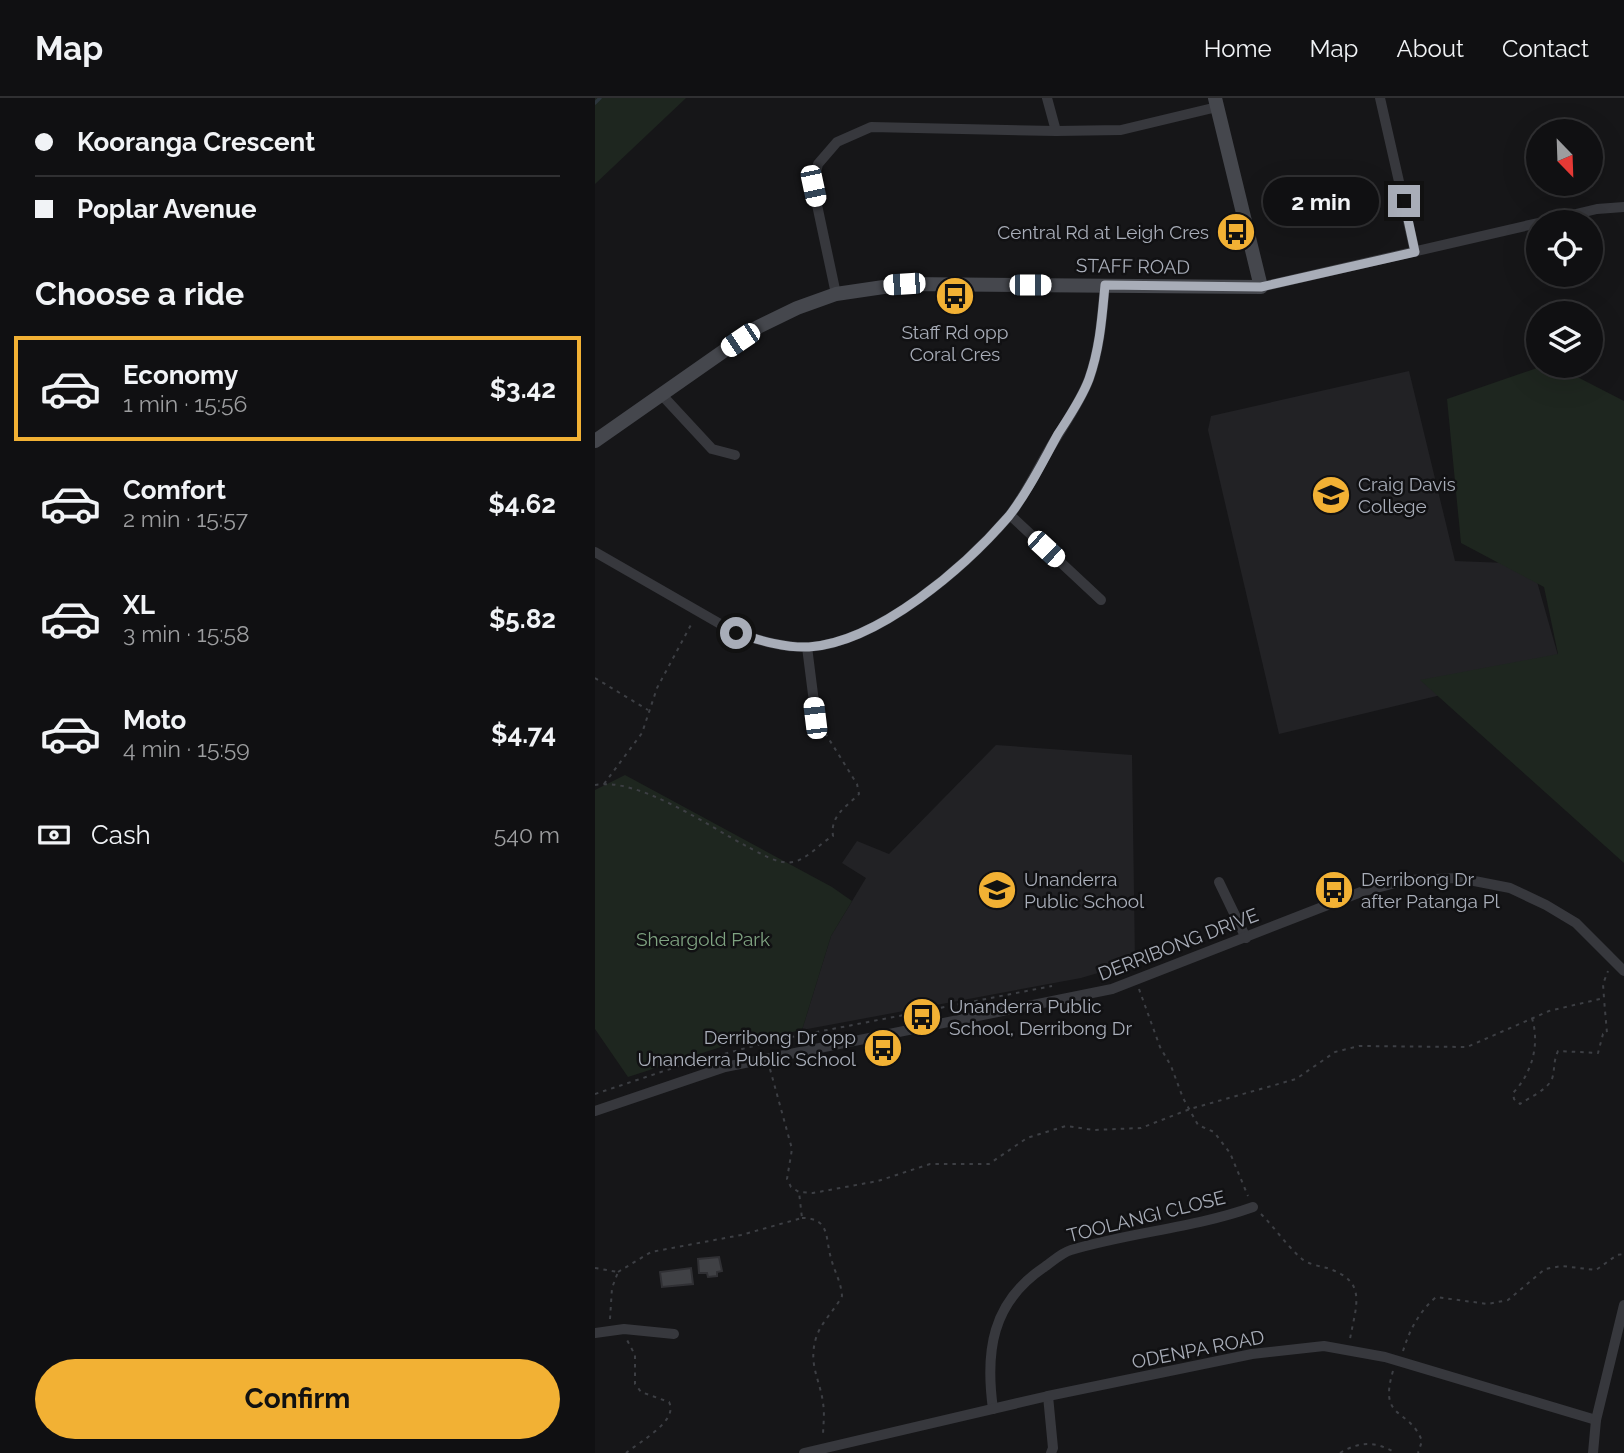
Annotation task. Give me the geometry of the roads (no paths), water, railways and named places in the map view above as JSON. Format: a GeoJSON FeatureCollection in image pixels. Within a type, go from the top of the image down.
{"type":"FeatureCollection","features":[{"type":"Feature","properties":{"kind":"street"},"geometry":{"type":"LineString","coordinates":[[1047,98],[1056,131]]}},
{"type":"Feature","properties":{"kind":"street"},"geometry":{"type":"LineString","coordinates":[[1380,98],[1415,252]]}},
{"type":"Feature","properties":{"kind":"street"},"geometry":{"type":"LineString","coordinates":[[836,294],[813,186],[818,164],[837,142],[871,127],[1121,130],[1216,103],[1261,287]]}},
{"type":"Feature","properties":{"kind":"street","name":"STAFF ROAD"},"geometry":{"type":"LineString","coordinates":[[1593,210],[1624,207]]}},
{"type":"Feature","properties":{"kind":"street","name":"STAFF ROAD"},"geometry":{"type":"LineString","coordinates":[[595,441],[758,327],[797,308],[836,294],[904,284],[1261,287],[1526,226]]}},
{"type":"Feature","properties":{"kind":"street"},"geometry":{"type":"LineString","coordinates":[[595,552],[736,633],[761,641],[807,647],[828,644],[864,631],[898,612],[957,567],[1010,514],[1089,381],[1100,341],[1105,285]]}},
{"type":"Feature","properties":{"kind":"street"},"geometry":{"type":"LineString","coordinates":[[661,394],[712,449],[735,455]]}},
{"type":"Feature","properties":{"kind":"street"},"geometry":{"type":"LineString","coordinates":[[1010,514],[1101,600]]}},
{"type":"Feature","properties":{"kind":"street"},"geometry":{"type":"LineString","coordinates":[[807,647],[815,718]]}},
{"type":"Feature","properties":{"kind":"street","name":"DERRIBONG DRIVE"},"geometry":{"type":"LineString","coordinates":[[595,1111],[703,1074],[766,1059],[1085,996],[1137,982],[1382,885],[1424,878],[1459,878],[1510,888],[1576,923],[1624,971]]}},
{"type":"Feature","properties":{"kind":"street"},"geometry":{"type":"LineString","coordinates":[[1219,882],[1246,938]]}},
{"type":"Feature","properties":{"kind":"street","name":"TOOLANGI CLOSE"},"geometry":{"type":"LineString","coordinates":[[993,1409],[988,1375],[994,1326],[1023,1282],[1068,1251],[1222,1218],[1253,1206]]}},
{"type":"Feature","properties":{"kind":"street"},"geometry":{"type":"LineString","coordinates":[[1594,1453],[1596,1420],[1624,1305]]}},
{"type":"Feature","properties":{"kind":"street"},"geometry":{"type":"LineString","coordinates":[[595,1333],[624,1329],[674,1334]]}},
{"type":"Feature","properties":{"kind":"street","name":"ODENPA ROAD"},"geometry":{"type":"LineString","coordinates":[[804,1453],[1048,1396],[1252,1354],[1324,1346],[1400,1361],[1596,1420]]}},
{"type":"Feature","properties":{"kind":"street"},"geometry":{"type":"LineString","coordinates":[[1048,1396],[1053,1448],[1051,1453]]}},
{"type":"Feature","properties":{"kind":"waterway"},"geometry":{"type":"LineString","coordinates":[[595,103],[600,98]]}},
{"type":"Feature","properties":{"kind":"place","name":"Central Rd at Leigh Cres"},"geometry":{"type":"Point","coordinates":[1236,232]}},
{"type":"Feature","properties":{"kind":"place","name":"Staff Rd opp Coral Cres"},"geometry":{"type":"Point","coordinates":[955,296]}},
{"type":"Feature","properties":{"kind":"place","name":"Craig Davis College"},"geometry":{"type":"Point","coordinates":[1331,495]}},
{"type":"Feature","properties":{"kind":"place","name":"Unanderra Public School"},"geometry":{"type":"Point","coordinates":[997,890]}},
{"type":"Feature","properties":{"kind":"place","name":"Derribong Dr after Patanga Pl"},"geometry":{"type":"Point","coordinates":[1334,890]}},
{"type":"Feature","properties":{"kind":"place","name":"Unanderra Public School, Derribong Dr"},"geometry":{"type":"Point","coordinates":[922,1017]}},
{"type":"Feature","properties":{"kind":"place","name":"Derribong Dr opp Unanderra Public School"},"geometry":{"type":"Point","coordinates":[883,1048]}},
{"type":"Feature","properties":{"kind":"park label","name":"Sheargold Park"},"geometry":{"type":"Point","coordinates":[703,939]}}]}
